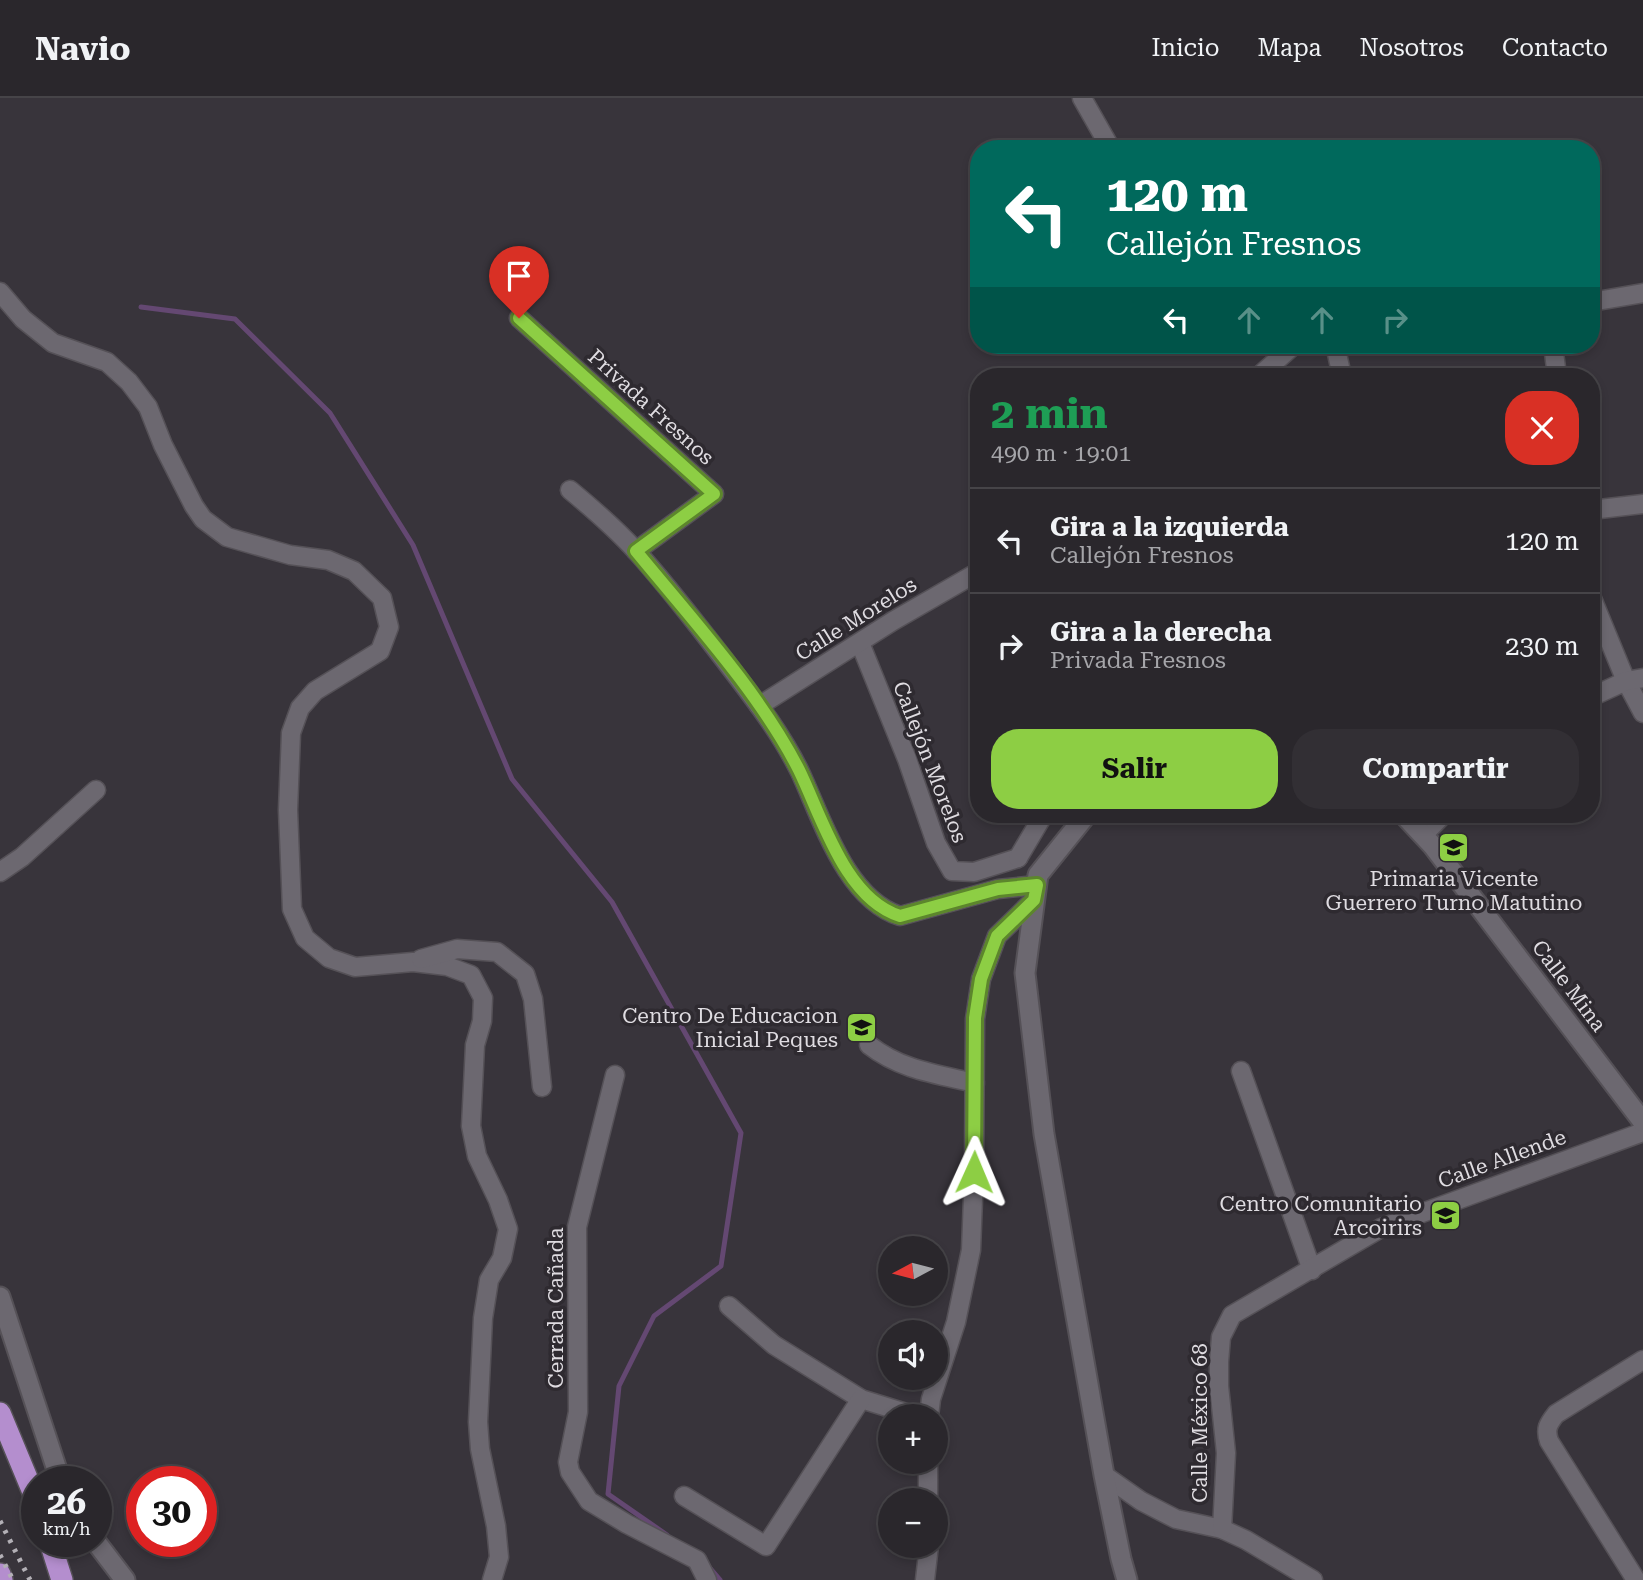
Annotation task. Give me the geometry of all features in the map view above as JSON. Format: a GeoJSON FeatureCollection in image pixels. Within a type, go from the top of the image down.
{"type":"FeatureCollection","features":[{"type":"Feature","properties":{"kind":"highway"},"geometry":{"type":"LineString","coordinates":[[0,1413],[22,1466]]}},
{"type":"Feature","properties":{"kind":"highway"},"geometry":{"type":"LineString","coordinates":[[55,1557],[62,1580]]}},
{"type":"Feature","properties":{"kind":"highway"},"geometry":{"type":"LineString","coordinates":[[0,1574],[2,1580]]}},
{"type":"Feature","properties":{"kind":"street"},"geometry":{"type":"LineString","coordinates":[[1082,98],[1106,140]]}},
{"type":"Feature","properties":{"kind":"street"},"geometry":{"type":"LineString","coordinates":[[0,292],[23,318],[52,343],[107,362],[129,382],[148,407],[163,445],[203,519],[227,537],[290,555],[328,560],[354,571],[382,598],[389,627],[380,651],[315,691],[300,708],[291,733],[288,810],[292,909],[305,938],[329,958],[355,967],[413,962],[457,949],[497,952],[525,974],[533,999],[542,1087]]}},
{"type":"Feature","properties":{"kind":"street"},"geometry":{"type":"LineString","coordinates":[[1600,300],[1643,293]]}},
{"type":"Feature","properties":{"kind":"street","name":"Privada Fresnos"},"geometry":{"type":"LineString","coordinates":[[519,318],[714,494],[636,551]]}},
{"type":"Feature","properties":{"kind":"street"},"geometry":{"type":"LineString","coordinates":[[1268,368],[1284,354]]}},
{"type":"Feature","properties":{"kind":"street"},"geometry":{"type":"LineString","coordinates":[[570,490],[636,551],[759,706],[799,770],[825,832],[851,876],[886,912],[900,916],[998,889],[1036,886]]}},
{"type":"Feature","properties":{"kind":"street"},"geometry":{"type":"LineString","coordinates":[[1600,509],[1643,503]]}},
{"type":"Feature","properties":{"kind":"street","name":"Calle Morelos"},"geometry":{"type":"LineString","coordinates":[[759,706],[970,577]]}},
{"type":"Feature","properties":{"kind":"street"},"geometry":{"type":"LineString","coordinates":[[1600,613],[1635,680],[1643,713]]}},
{"type":"Feature","properties":{"kind":"street","name":"Callejón Morelos"},"geometry":{"type":"LineString","coordinates":[[860,643],[907,759],[936,843],[952,871],[974,872],[1018,859]]}},
{"type":"Feature","properties":{"kind":"street"},"geometry":{"type":"LineString","coordinates":[[1600,694],[1635,680]]}},
{"type":"Feature","properties":{"kind":"street"},"geometry":{"type":"LineString","coordinates":[[0,872],[22,857],[96,790]]}},
{"type":"Feature","properties":{"kind":"street"},"geometry":{"type":"LineString","coordinates":[[1039,823],[1018,859],[1036,886],[1025,973],[1031,1032],[1044,1133],[1104,1475],[1127,1580]]}},
{"type":"Feature","properties":{"kind":"street"},"geometry":{"type":"LineString","coordinates":[[930,1404],[956,1322],[971,1250],[975,1018],[981,979],[997,936],[1081,823]]}},
{"type":"Feature","properties":{"kind":"street","name":"Calle Mina"},"geometry":{"type":"LineString","coordinates":[[1412,823],[1424,834],[1643,1122]]}},
{"type":"Feature","properties":{"kind":"street"},"geometry":{"type":"LineString","coordinates":[[1424,834],[1435,823]]}},
{"type":"Feature","properties":{"kind":"street"},"geometry":{"type":"LineString","coordinates":[[413,962],[447,966],[471,975],[484,998],[482,1021],[475,1045],[471,1126],[477,1156],[498,1200],[508,1229],[502,1258],[489,1280],[483,1318],[478,1422],[480,1449],[496,1526],[499,1557],[492,1580]]}},
{"type":"Feature","properties":{"kind":"street"},"geometry":{"type":"LineString","coordinates":[[869,1045],[904,1067],[975,1083]]}},
{"type":"Feature","properties":{"kind":"street"},"geometry":{"type":"LineString","coordinates":[[1241,1070],[1312,1270]]}},
{"type":"Feature","properties":{"kind":"street","name":"Cerrada Cañada"},"geometry":{"type":"LineString","coordinates":[[615,1075],[577,1227],[578,1412],[568,1461],[570,1472],[589,1501],[697,1560],[707,1580]]}},
{"type":"Feature","properties":{"kind":"street","name":"Calle Allende"},"geometry":{"type":"LineString","coordinates":[[1232,1315],[1381,1228],[1643,1132]]}},
{"type":"Feature","properties":{"kind":"street"},"geometry":{"type":"LineString","coordinates":[[0,1297],[56,1466]]}},
{"type":"Feature","properties":{"kind":"street"},"geometry":{"type":"LineString","coordinates":[[729,1307],[774,1345],[861,1399],[878,1404]]}},
{"type":"Feature","properties":{"kind":"street","name":"Calle México 68"},"geometry":{"type":"LineString","coordinates":[[1104,1475],[1141,1501],[1176,1519],[1222,1529],[1226,1453],[1219,1362],[1221,1337],[1232,1315]]}},
{"type":"Feature","properties":{"kind":"street"},"geometry":{"type":"LineString","coordinates":[[1636,1580],[1546,1433],[1548,1424],[1556,1414],[1643,1360]]}},
{"type":"Feature","properties":{"kind":"street"},"geometry":{"type":"LineString","coordinates":[[684,1496],[766,1546],[861,1399]]}},
{"type":"Feature","properties":{"kind":"street"},"geometry":{"type":"LineString","coordinates":[[1222,1529],[1246,1540],[1313,1580]]}},
{"type":"Feature","properties":{"kind":"street"},"geometry":{"type":"LineString","coordinates":[[107,1557],[125,1580]]}},
{"type":"Feature","properties":{"kind":"street"},"geometry":{"type":"LineString","coordinates":[[925,1580],[928,1558]]}},
{"type":"Feature","properties":{"kind":"waterway"},"geometry":{"type":"LineString","coordinates":[[141,307],[235,319],[330,413],[413,545],[512,779],[612,902],[741,1133],[721,1266],[654,1316],[619,1386],[608,1494],[667,1535]]}},
{"type":"Feature","properties":{"kind":"waterway"},"geometry":{"type":"LineString","coordinates":[[708,1566],[720,1580]]}},
{"type":"Feature","properties":{"kind":"railway"},"geometry":{"type":"LineString","coordinates":[[0,1521],[30,1580]]}},
{"type":"Feature","properties":{"kind":"railway"},"geometry":{"type":"LineString","coordinates":[[0,1555],[13,1580]]}},
{"type":"Feature","properties":{"kind":"place","name":"Primaria Vicente Guerrero Turno Matutino"},"geometry":{"type":"Point","coordinates":[1454,847]}},
{"type":"Feature","properties":{"kind":"place","name":"Centro De Educacion Inicial Peques"},"geometry":{"type":"Point","coordinates":[861,1028]}},
{"type":"Feature","properties":{"kind":"place","name":"Centro Comunitario Arcoirirs"},"geometry":{"type":"Point","coordinates":[1445,1216]}},
{"type":"Feature","properties":{"kind":"route"},"geometry":{"type":"LineString","coordinates":[[519,318],[714,494],[636,551],[773,726],[799,770],[825,832],[851,876],[886,912],[900,916],[998,889],[1037,885],[1034,900],[997,936],[981,979],[975,1018],[974,1172]]}}]}
